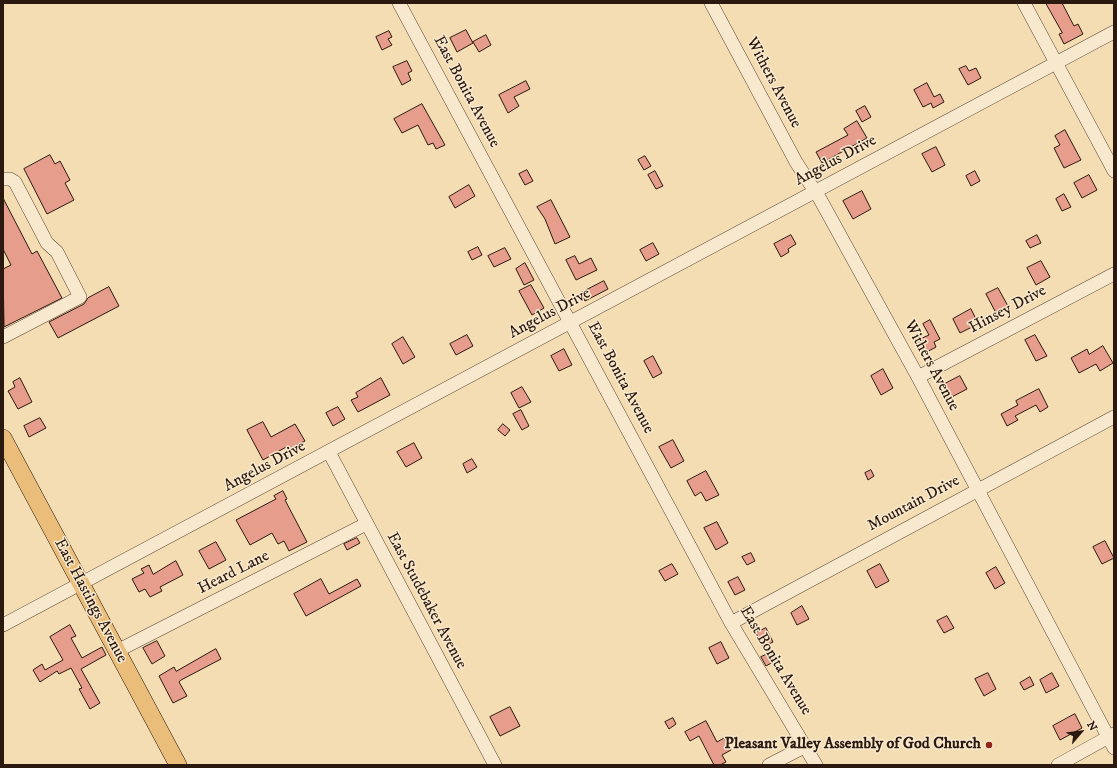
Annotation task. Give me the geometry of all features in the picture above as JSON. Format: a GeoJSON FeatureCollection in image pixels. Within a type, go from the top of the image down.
{"type":"FeatureCollection","features":[{"type":"Feature","properties":{"kind":"main road","name":"East Hastings Avenue"},"geometry":{"type":"LineString","coordinates":[[3,438],[178,765]]}},
{"type":"Feature","properties":{"kind":"street","name":"East Bonita Avenue"},"geometry":{"type":"LineString","coordinates":[[399,3],[731,623],[816,765]]}},
{"type":"Feature","properties":{"kind":"street","name":"Withers Avenue"},"geometry":{"type":"LineString","coordinates":[[711,3],[796,162],[815,192],[918,377],[977,490],[1112,740]]}},
{"type":"Feature","properties":{"kind":"street"},"geometry":{"type":"LineString","coordinates":[[1024,3],[1114,171]]}},
{"type":"Feature","properties":{"kind":"street","name":"Angelus Drive"},"geometry":{"type":"LineString","coordinates":[[3,625],[1114,32]]}},
{"type":"Feature","properties":{"kind":"street"},"geometry":{"type":"LineString","coordinates":[[3,179],[10,179],[15,182],[47,243],[57,252],[80,297],[3,337]]}},
{"type":"Feature","properties":{"kind":"street","name":"Hinsey Drive"},"geometry":{"type":"LineString","coordinates":[[918,377],[1114,274]]}},
{"type":"Feature","properties":{"kind":"street","name":"Mountain Drive"},"geometry":{"type":"LineString","coordinates":[[731,623],[1114,417]]}},
{"type":"Feature","properties":{"kind":"street","name":"East Studebaker Avenue"},"geometry":{"type":"LineString","coordinates":[[329,452],[494,765]]}},
{"type":"Feature","properties":{"kind":"street","name":"Heard Lane"},"geometry":{"type":"LineString","coordinates":[[117,651],[366,524]]}},
{"type":"Feature","properties":{"kind":"street"},"geometry":{"type":"LineString","coordinates":[[1058,765],[1112,740]]}},
{"type":"Feature","properties":{"kind":"street"},"geometry":{"type":"LineString","coordinates":[[769,765],[806,746]]}},
{"type":"Feature","properties":{"kind":"building"},"geometry":{"type":"Polygon","coordinates":[[[1046,3],[1062,3],[1074,26],[1078,24],[1083,34],[1064,44],[1059,34],[1062,33],[1046,3]]]}},
{"type":"Feature","properties":{"kind":"building"},"geometry":{"type":"Polygon","coordinates":[[[466,30],[473,43],[457,52],[450,38],[466,30]]]}},
{"type":"Feature","properties":{"kind":"building"},"geometry":{"type":"Polygon","coordinates":[[[389,31],[392,37],[388,39],[392,45],[382,50],[376,37],[389,31]]]}},
{"type":"Feature","properties":{"kind":"building"},"geometry":{"type":"Polygon","coordinates":[[[486,35],[491,45],[479,52],[473,42],[486,35]]]}},
{"type":"Feature","properties":{"kind":"building"},"geometry":{"type":"Polygon","coordinates":[[[407,61],[412,71],[408,73],[411,80],[402,85],[393,67],[407,61]]]}},
{"type":"Feature","properties":{"kind":"building"},"geometry":{"type":"Polygon","coordinates":[[[966,66],[969,71],[976,68],[981,78],[968,85],[959,69],[966,66]]]}},
{"type":"Feature","properties":{"kind":"building"},"geometry":{"type":"Polygon","coordinates":[[[526,81],[530,89],[514,97],[519,106],[508,113],[499,95],[526,81]]]}},
{"type":"Feature","properties":{"kind":"building"},"geometry":{"type":"Polygon","coordinates":[[[927,83],[934,97],[940,94],[944,102],[933,108],[931,103],[923,107],[914,90],[927,83]]]}},
{"type":"Feature","properties":{"kind":"building"},"geometry":{"type":"Polygon","coordinates":[[[422,104],[445,145],[436,149],[433,143],[428,145],[418,125],[402,133],[394,119],[422,104]]]}},
{"type":"Feature","properties":{"kind":"building"},"geometry":{"type":"Polygon","coordinates":[[[865,106],[871,117],[862,122],[856,111],[865,106]]]}},
{"type":"Feature","properties":{"kind":"building"},"geometry":{"type":"Polygon","coordinates":[[[857,121],[867,138],[822,163],[816,152],[848,135],[844,129],[857,121]]]}},
{"type":"Feature","properties":{"kind":"building"},"geometry":{"type":"Polygon","coordinates":[[[1065,130],[1081,160],[1064,168],[1054,148],[1060,145],[1055,136],[1065,130]]]}},
{"type":"Feature","properties":{"kind":"building"},"geometry":{"type":"Polygon","coordinates":[[[936,147],[945,165],[932,172],[922,154],[936,147]]]}},
{"type":"Feature","properties":{"kind":"building"},"geometry":{"type":"Polygon","coordinates":[[[50,155],[55,164],[60,161],[70,180],[65,183],[74,200],[47,214],[24,169],[50,155]]]}},
{"type":"Feature","properties":{"kind":"building"},"geometry":{"type":"Polygon","coordinates":[[[645,156],[651,166],[644,170],[638,160],[645,156]]]}},
{"type":"Feature","properties":{"kind":"building"},"geometry":{"type":"Polygon","coordinates":[[[527,170],[533,181],[525,185],[519,174],[527,170]]]}},
{"type":"Feature","properties":{"kind":"building"},"geometry":{"type":"Polygon","coordinates":[[[655,171],[663,186],[656,189],[648,175],[655,171]]]}},
{"type":"Feature","properties":{"kind":"building"},"geometry":{"type":"Polygon","coordinates":[[[975,171],[980,181],[971,186],[966,176],[975,171]]]}},
{"type":"Feature","properties":{"kind":"building"},"geometry":{"type":"Polygon","coordinates":[[[1089,175],[1097,190],[1082,198],[1074,183],[1089,175]]]}},
{"type":"Feature","properties":{"kind":"building"},"geometry":{"type":"Polygon","coordinates":[[[469,185],[475,196],[455,208],[449,197],[469,185]]]}},
{"type":"Feature","properties":{"kind":"building"},"geometry":{"type":"Polygon","coordinates":[[[862,191],[871,209],[853,219],[843,201],[862,191]]]}},
{"type":"Feature","properties":{"kind":"building"},"geometry":{"type":"Polygon","coordinates":[[[1064,194],[1071,207],[1062,211],[1056,199],[1064,194]]]}},
{"type":"Feature","properties":{"kind":"building"},"geometry":{"type":"Polygon","coordinates":[[[3,198],[32,254],[37,251],[62,298],[4,327],[3,269],[11,265],[3,249],[3,198]]]}},
{"type":"Feature","properties":{"kind":"building"},"geometry":{"type":"Polygon","coordinates":[[[551,200],[570,237],[555,244],[545,219],[537,207],[551,200]]]}},
{"type":"Feature","properties":{"kind":"building"},"geometry":{"type":"Polygon","coordinates":[[[791,235],[796,244],[788,249],[789,252],[781,257],[774,244],[791,235]]]}},
{"type":"Feature","properties":{"kind":"building"},"geometry":{"type":"Polygon","coordinates":[[[1037,235],[1041,243],[1030,248],[1026,241],[1037,235]]]}},
{"type":"Feature","properties":{"kind":"building"},"geometry":{"type":"Polygon","coordinates":[[[653,243],[659,254],[646,261],[640,250],[653,243]]]}},
{"type":"Feature","properties":{"kind":"building"},"geometry":{"type":"Polygon","coordinates":[[[478,247],[482,255],[472,260],[468,252],[478,247]]]}},
{"type":"Feature","properties":{"kind":"building"},"geometry":{"type":"Polygon","coordinates":[[[505,248],[511,259],[494,267],[488,256],[505,248]]]}},
{"type":"Feature","properties":{"kind":"building"},"geometry":{"type":"Polygon","coordinates":[[[575,256],[579,264],[591,258],[597,270],[576,280],[566,260],[575,256]]]}},
{"type":"Feature","properties":{"kind":"building"},"geometry":{"type":"Polygon","coordinates":[[[1041,261],[1050,277],[1036,285],[1027,268],[1041,261]]]}},
{"type":"Feature","properties":{"kind":"building"},"geometry":{"type":"Polygon","coordinates":[[[525,263],[534,280],[524,285],[516,269],[525,263]]]}},
{"type":"Feature","properties":{"kind":"building"},"geometry":{"type":"Polygon","coordinates":[[[604,281],[608,289],[585,301],[581,293],[604,281]]]}},
{"type":"Feature","properties":{"kind":"building"},"geometry":{"type":"Polygon","coordinates":[[[531,285],[544,308],[532,315],[519,291],[531,285]]]}},
{"type":"Feature","properties":{"kind":"building"},"geometry":{"type":"Polygon","coordinates":[[[109,287],[119,306],[58,338],[49,322],[84,304],[88,298],[109,287]]]}},
{"type":"Feature","properties":{"kind":"building"},"geometry":{"type":"Polygon","coordinates":[[[998,288],[1008,306],[996,313],[986,294],[998,288]]]}},
{"type":"Feature","properties":{"kind":"building"},"geometry":{"type":"Polygon","coordinates":[[[971,309],[976,319],[970,322],[972,327],[960,333],[953,319],[971,309]]]}},
{"type":"Feature","properties":{"kind":"building"},"geometry":{"type":"Polygon","coordinates":[[[930,320],[940,339],[934,342],[936,347],[925,353],[918,340],[929,335],[923,324],[930,320]]]}},
{"type":"Feature","properties":{"kind":"building"},"geometry":{"type":"Polygon","coordinates":[[[467,335],[473,346],[456,355],[450,344],[467,335]]]}},
{"type":"Feature","properties":{"kind":"building"},"geometry":{"type":"Polygon","coordinates":[[[1035,335],[1047,356],[1036,361],[1025,340],[1035,335]]]}},
{"type":"Feature","properties":{"kind":"building"},"geometry":{"type":"Polygon","coordinates":[[[403,337],[415,357],[403,364],[392,344],[403,337]]]}},
{"type":"Feature","properties":{"kind":"building"},"geometry":{"type":"Polygon","coordinates":[[[1103,346],[1113,363],[1100,371],[1096,364],[1079,373],[1071,358],[1087,349],[1089,354],[1103,346]]]}},
{"type":"Feature","properties":{"kind":"building"},"geometry":{"type":"Polygon","coordinates":[[[564,349],[572,365],[559,371],[551,356],[564,349]]]}},
{"type":"Feature","properties":{"kind":"building"},"geometry":{"type":"Polygon","coordinates":[[[653,356],[662,373],[653,378],[644,361],[653,356]]]}},
{"type":"Feature","properties":{"kind":"building"},"geometry":{"type":"Polygon","coordinates":[[[883,369],[893,388],[881,395],[871,376],[883,369]]]}},
{"type":"Feature","properties":{"kind":"building"},"geometry":{"type":"Polygon","coordinates":[[[960,376],[967,389],[946,400],[939,387],[960,376]]]}},
{"type":"Feature","properties":{"kind":"building"},"geometry":{"type":"Polygon","coordinates":[[[20,378],[32,402],[18,409],[8,391],[15,387],[13,382],[20,378]]]}},
{"type":"Feature","properties":{"kind":"building"},"geometry":{"type":"Polygon","coordinates":[[[381,378],[390,395],[358,412],[351,400],[358,397],[356,393],[381,378]]]}},
{"type":"Feature","properties":{"kind":"building"},"geometry":{"type":"Polygon","coordinates":[[[522,387],[531,402],[519,408],[511,393],[522,387]]]}},
{"type":"Feature","properties":{"kind":"building"},"geometry":{"type":"Polygon","coordinates":[[[1039,389],[1048,407],[1040,412],[1036,405],[1015,416],[1018,420],[1007,426],[1001,414],[1018,405],[1016,401],[1039,389]]]}},
{"type":"Feature","properties":{"kind":"building"},"geometry":{"type":"Polygon","coordinates":[[[338,407],[345,419],[333,426],[326,413],[338,407]]]}},
{"type":"Feature","properties":{"kind":"building"},"geometry":{"type":"Polygon","coordinates":[[[521,410],[529,426],[522,430],[513,414],[521,410]]]}},
{"type":"Feature","properties":{"kind":"building"},"geometry":{"type":"Polygon","coordinates":[[[40,418],[46,428],[29,437],[24,426],[40,418]]]}},
{"type":"Feature","properties":{"kind":"building"},"geometry":{"type":"Polygon","coordinates":[[[263,422],[271,437],[295,424],[305,441],[289,449],[288,446],[263,460],[247,430],[263,422]]]}},
{"type":"Feature","properties":{"kind":"building"},"geometry":{"type":"Polygon","coordinates":[[[503,424],[510,430],[505,436],[498,430],[503,424]]]}},
{"type":"Feature","properties":{"kind":"building"},"geometry":{"type":"Polygon","coordinates":[[[673,440],[684,461],[671,468],[659,447],[673,440]]]}},
{"type":"Feature","properties":{"kind":"building"},"geometry":{"type":"Polygon","coordinates":[[[414,443],[422,458],[406,467],[397,452],[414,443]]]}},
{"type":"Feature","properties":{"kind":"building"},"geometry":{"type":"Polygon","coordinates":[[[472,459],[477,467],[467,473],[463,464],[472,459]]]}},
{"type":"Feature","properties":{"kind":"building"},"geometry":{"type":"Polygon","coordinates":[[[871,470],[874,476],[868,480],[865,473],[871,470]]]}},
{"type":"Feature","properties":{"kind":"building"},"geometry":{"type":"Polygon","coordinates":[[[706,471],[719,495],[706,501],[701,492],[695,496],[687,481],[706,471]]]}},
{"type":"Feature","properties":{"kind":"building"},"geometry":{"type":"Polygon","coordinates":[[[283,491],[287,499],[285,500],[307,542],[289,551],[284,541],[278,544],[272,533],[250,545],[236,520],[276,499],[274,496],[283,491]]]}},
{"type":"Feature","properties":{"kind":"building"},"geometry":{"type":"Polygon","coordinates":[[[717,522],[728,543],[716,550],[704,528],[717,522]]]}},
{"type":"Feature","properties":{"kind":"building"},"geometry":{"type":"Polygon","coordinates":[[[357,538],[360,543],[347,550],[344,544],[357,538]]]}},
{"type":"Feature","properties":{"kind":"building"},"geometry":{"type":"Polygon","coordinates":[[[1105,541],[1114,558],[1102,564],[1093,547],[1105,541]]]}},
{"type":"Feature","properties":{"kind":"building"},"geometry":{"type":"Polygon","coordinates":[[[216,542],[226,560],[209,569],[199,551],[216,542]]]}},
{"type":"Feature","properties":{"kind":"building"},"geometry":{"type":"Polygon","coordinates":[[[751,553],[755,561],[747,565],[742,557],[751,553]]]}},
{"type":"Feature","properties":{"kind":"building"},"geometry":{"type":"Polygon","coordinates":[[[176,561],[183,575],[160,587],[162,591],[150,597],[145,589],[139,592],[132,579],[144,573],[141,569],[149,565],[153,574],[176,561]]]}},
{"type":"Feature","properties":{"kind":"building"},"geometry":{"type":"Polygon","coordinates":[[[672,564],[678,574],[665,581],[659,571],[672,564]]]}},
{"type":"Feature","properties":{"kind":"building"},"geometry":{"type":"Polygon","coordinates":[[[880,564],[889,581],[876,588],[867,571],[880,564]]]}},
{"type":"Feature","properties":{"kind":"building"},"geometry":{"type":"Polygon","coordinates":[[[996,567],[1005,583],[995,589],[986,573],[996,567]]]}},
{"type":"Feature","properties":{"kind":"building"},"geometry":{"type":"Polygon","coordinates":[[[738,577],[745,590],[735,595],[728,582],[738,577]]]}},
{"type":"Feature","properties":{"kind":"building"},"geometry":{"type":"Polygon","coordinates":[[[321,579],[329,594],[357,579],[361,586],[306,616],[294,594],[321,579]]]}},
{"type":"Feature","properties":{"kind":"building"},"geometry":{"type":"Polygon","coordinates":[[[802,606],[809,619],[797,625],[791,613],[802,606]]]}},
{"type":"Feature","properties":{"kind":"building"},"geometry":{"type":"Polygon","coordinates":[[[947,616],[954,628],[944,633],[937,621],[947,616]]]}},
{"type":"Feature","properties":{"kind":"building"},"geometry":{"type":"Polygon","coordinates":[[[70,625],[76,636],[71,638],[82,658],[102,647],[106,655],[81,669],[100,703],[90,709],[79,689],[82,688],[71,668],[59,674],[57,671],[40,682],[33,670],[42,664],[45,670],[63,660],[50,637],[70,625]]]}},
{"type":"Feature","properties":{"kind":"building"},"geometry":{"type":"Polygon","coordinates":[[[766,628],[773,642],[763,647],[756,633],[766,628]]]}},
{"type":"Feature","properties":{"kind":"building"},"geometry":{"type":"Polygon","coordinates":[[[157,641],[165,656],[152,664],[143,648],[157,641]]]}},
{"type":"Feature","properties":{"kind":"building"},"geometry":{"type":"Polygon","coordinates":[[[721,642],[729,658],[717,664],[709,648],[721,642]]]}},
{"type":"Feature","properties":{"kind":"building"},"geometry":{"type":"Polygon","coordinates":[[[216,649],[221,659],[181,680],[179,682],[187,696],[173,703],[159,676],[174,667],[176,671],[216,649]]]}},
{"type":"Feature","properties":{"kind":"building"},"geometry":{"type":"Polygon","coordinates":[[[768,654],[773,662],[766,666],[761,657],[768,654]]]}},
{"type":"Feature","properties":{"kind":"building"},"geometry":{"type":"Polygon","coordinates":[[[988,673],[996,689],[984,696],[975,679],[988,673]]]}},
{"type":"Feature","properties":{"kind":"building"},"geometry":{"type":"Polygon","coordinates":[[[1052,673],[1059,686],[1046,693],[1040,680],[1052,673]]]}},
{"type":"Feature","properties":{"kind":"building"},"geometry":{"type":"Polygon","coordinates":[[[1030,677],[1034,685],[1024,690],[1020,683],[1030,677]]]}},
{"type":"Feature","properties":{"kind":"building"},"geometry":{"type":"Polygon","coordinates":[[[510,707],[520,726],[500,736],[490,717],[510,707]]]}},
{"type":"Feature","properties":{"kind":"building"},"geometry":{"type":"Polygon","coordinates":[[[1075,714],[1082,728],[1060,740],[1053,726],[1075,714]]]}},
{"type":"Feature","properties":{"kind":"building"},"geometry":{"type":"Polygon","coordinates":[[[673,718],[676,724],[669,729],[665,722],[673,718]]]}},
{"type":"Feature","properties":{"kind":"building"},"geometry":{"type":"Polygon","coordinates":[[[706,721],[717,742],[724,738],[731,750],[722,755],[726,762],[720,765],[714,765],[699,736],[690,741],[685,732],[706,721]]]}},
{"type":"Feature","properties":{"kind":"place","name":"Pleasant Valley Assembly of God Church"},"geometry":{"type":"Point","coordinates":[989,745]}}]}
